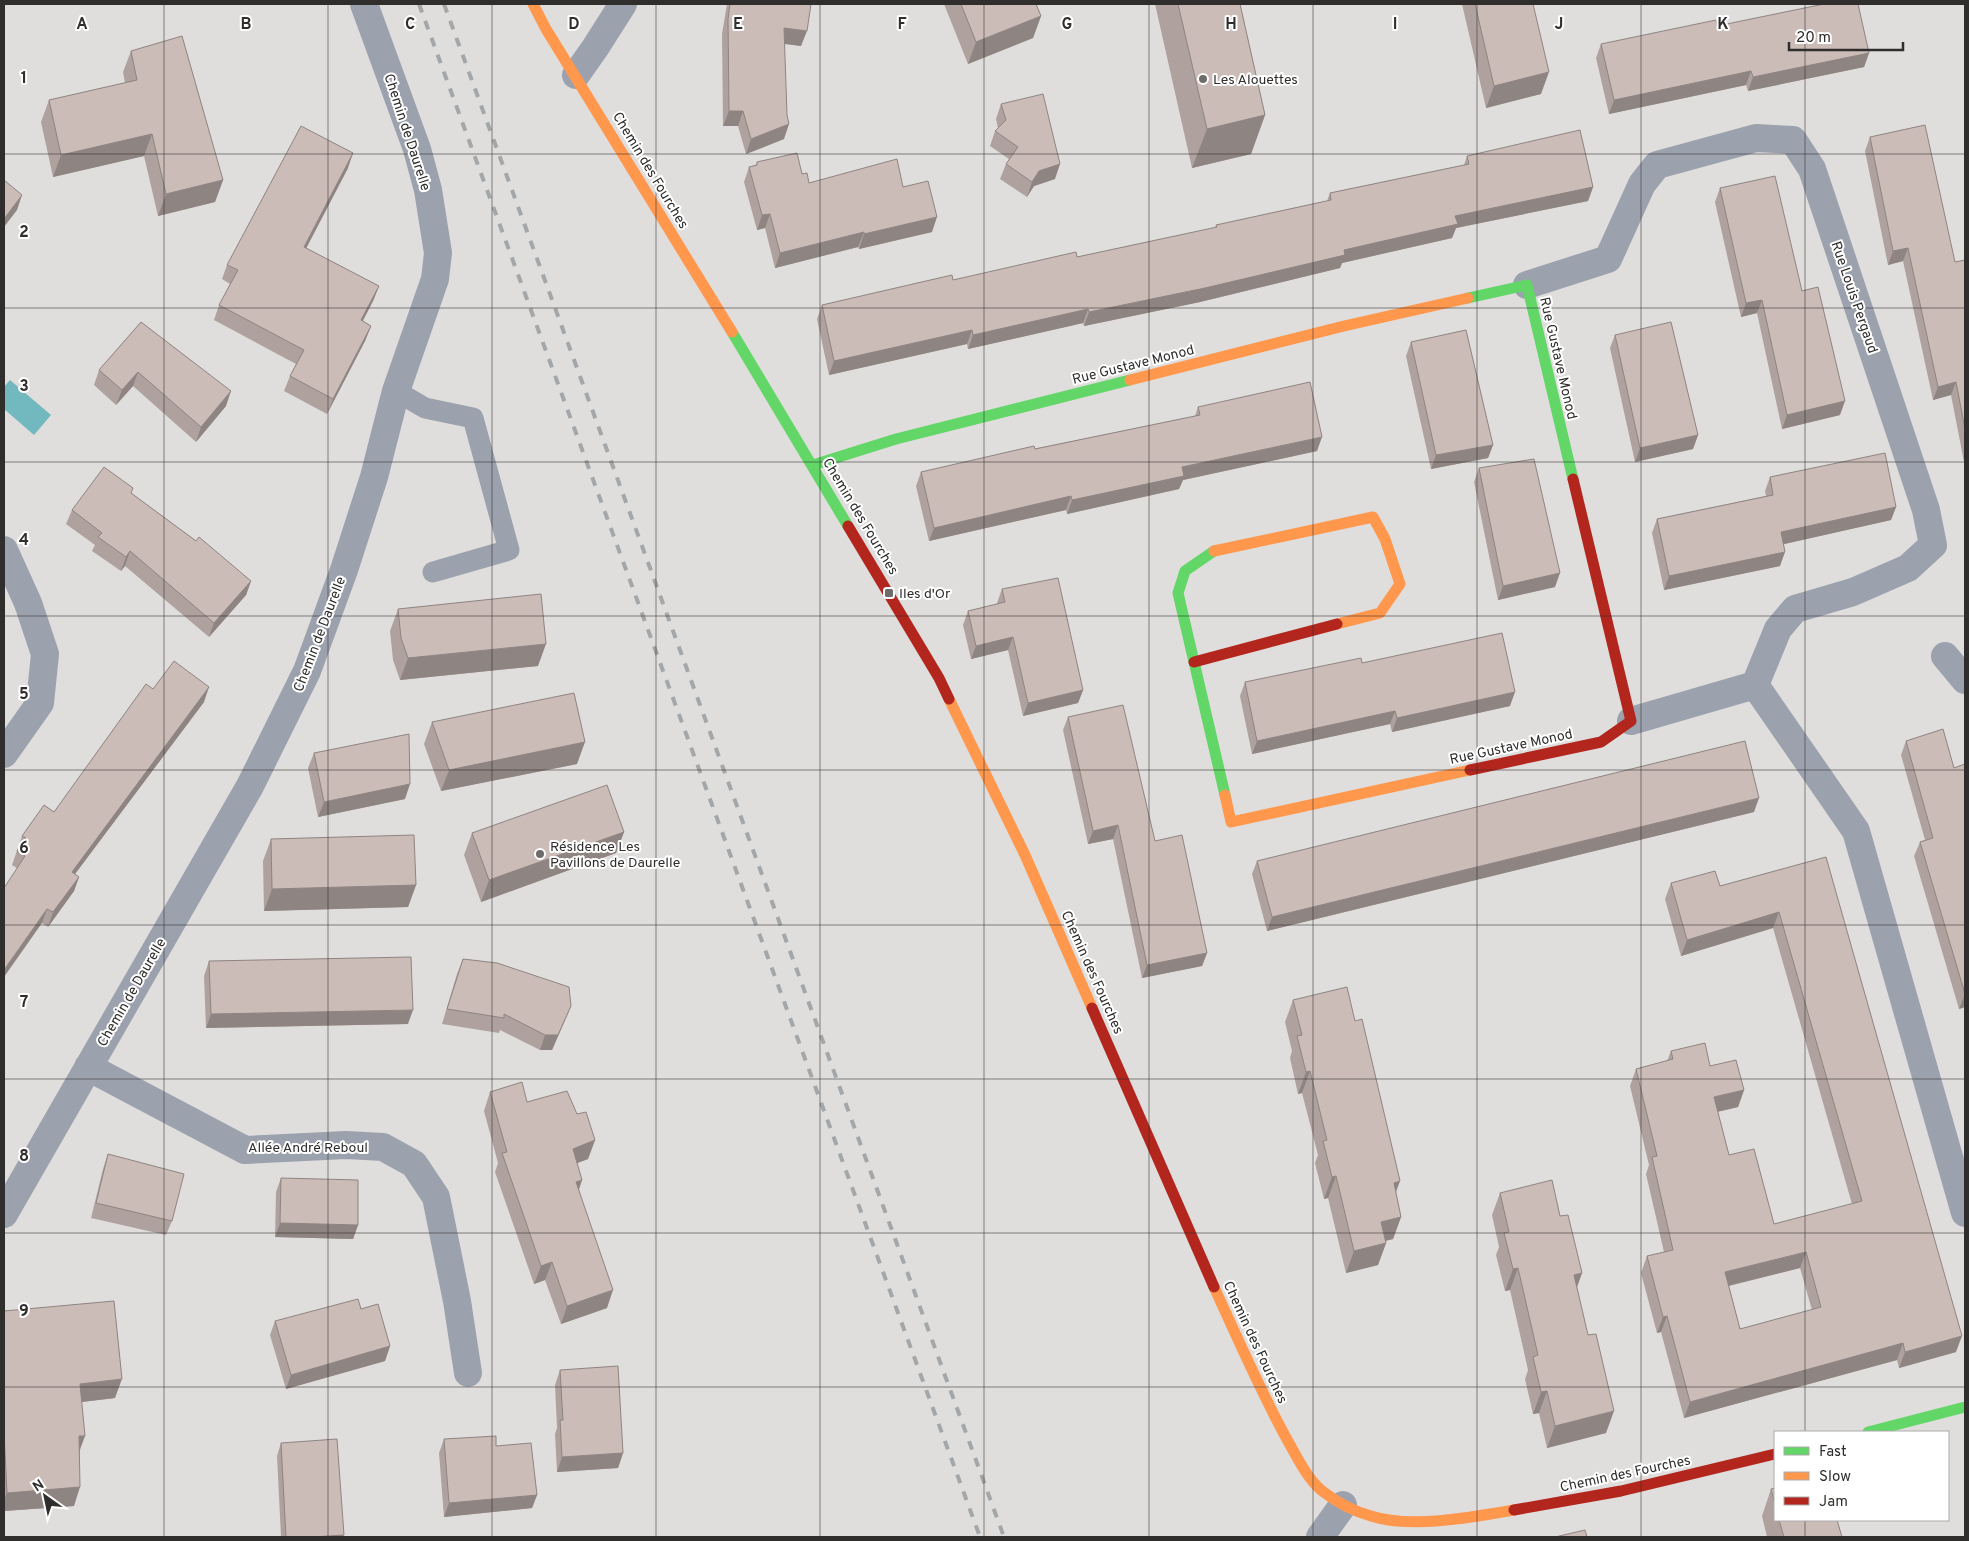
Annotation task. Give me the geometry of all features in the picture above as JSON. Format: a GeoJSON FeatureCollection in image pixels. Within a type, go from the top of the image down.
{"type":"FeatureCollection","features":[{"type":"Feature","properties":{"kind":"street","name":"Chemin de Daurelle"},"geometry":{"type":"LineString","coordinates":[[4,1214],[250,786],[307,671],[344,570],[374,477],[396,391],[435,279],[438,253],[428,190],[417,149],[364,4]]}},
{"type":"Feature","properties":{"kind":"street","name":"Chemin des Fourches"},"geometry":{"type":"LineString","coordinates":[[533,4],[546,29],[576,74],[813,465],[939,678],[1025,854],[1205,1268],[1272,1413],[1302,1466],[1320,1489],[1343,1505],[1373,1517],[1401,1521],[1465,1519],[1621,1491],[1774,1454]]}},
{"type":"Feature","properties":{"kind":"street"},"geometry":{"type":"LineString","coordinates":[[576,74],[596,48],[623,4]]}},
{"type":"Feature","properties":{"kind":"street","name":"Rue Louis Pergaud"},"geometry":{"type":"LineString","coordinates":[[1526,285],[1608,259],[1642,184],[1657,165],[1756,138],[1794,140],[1812,169],[1926,510],[1933,546],[1908,568],[1853,592],[1795,609],[1778,629],[1755,685]]}},
{"type":"Feature","properties":{"kind":"street","name":"Rue Gustave Monod"},"geometry":{"type":"LineString","coordinates":[[813,465],[934,430],[1344,326],[1526,285],[1631,721],[1600,742],[1231,822],[1194,662]]}},
{"type":"Feature","properties":{"kind":"street"},"geometry":{"type":"LineString","coordinates":[[1373,517],[1385,539],[1400,584],[1380,613],[1194,662],[1178,593],[1185,571],[1215,550],[1373,517]]}},
{"type":"Feature","properties":{"kind":"street"},"geometry":{"type":"LineString","coordinates":[[4,550],[28,603],[45,654],[40,703],[4,754]]}},
{"type":"Feature","properties":{"kind":"street"},"geometry":{"type":"LineString","coordinates":[[1945,656],[1965,680]]}},
{"type":"Feature","properties":{"kind":"street"},"geometry":{"type":"LineString","coordinates":[[1631,721],[1755,685],[1856,831],[1965,1213]]}},
{"type":"Feature","properties":{"kind":"street","name":"Allée André Reboul"},"geometry":{"type":"LineString","coordinates":[[88,1067],[245,1150],[346,1146],[383,1148],[414,1164],[436,1197],[457,1300],[468,1373]]}},
{"type":"Feature","properties":{"kind":"street"},"geometry":{"type":"LineString","coordinates":[[1872,1431],[1965,1407]]}},
{"type":"Feature","properties":{"kind":"street"},"geometry":{"type":"LineString","coordinates":[[1320,1537],[1343,1505]]}},
{"type":"Feature","properties":{"kind":"lane"},"geometry":{"type":"LineString","coordinates":[[396,391],[425,408],[472,418],[509,550],[432,572]]}},
{"type":"Feature","properties":{"kind":"water"},"geometry":{"type":"Polygon","coordinates":[[[10,380],[51,415],[34,435],[4,409],[4,387],[10,380]]]}},
{"type":"Feature","properties":{"kind":"building"},"geometry":{"type":"Polygon","coordinates":[[[730,4],[811,4],[807,31],[784,28],[787,115],[789,124],[751,139],[743,111],[729,111],[728,19],[730,4]]]}},
{"type":"Feature","properties":{"kind":"building"},"geometry":{"type":"Polygon","coordinates":[[[961,4],[1036,4],[1041,16],[976,42],[961,4]]]}},
{"type":"Feature","properties":{"kind":"building"},"geometry":{"type":"Polygon","coordinates":[[[1178,4],[1240,4],[1265,115],[1207,129],[1178,4]]]}},
{"type":"Feature","properties":{"kind":"building"},"geometry":{"type":"Polygon","coordinates":[[[1475,4],[1533,4],[1549,72],[1494,86],[1475,4]]]}},
{"type":"Feature","properties":{"kind":"building"},"geometry":{"type":"Polygon","coordinates":[[[1824,4],[1858,4],[1869,53],[1753,77],[1751,71],[1614,100],[1601,44],[1716,20],[1717,26],[1824,4]]]}},
{"type":"Feature","properties":{"kind":"building"},"geometry":{"type":"Polygon","coordinates":[[[182,36],[223,180],[166,194],[152,134],[61,155],[49,100],[137,80],[131,51],[182,36]]]}},
{"type":"Feature","properties":{"kind":"building"},"geometry":{"type":"Polygon","coordinates":[[[1043,94],[1060,164],[1039,171],[1032,182],[1006,164],[1018,147],[995,131],[1006,120],[1001,104],[1043,94]]]}},
{"type":"Feature","properties":{"kind":"building"},"geometry":{"type":"Polygon","coordinates":[[[1925,125],[1955,262],[1965,260],[1965,429],[1956,382],[1938,387],[1908,248],[1893,251],[1870,137],[1925,125]]]}},
{"type":"Feature","properties":{"kind":"building"},"geometry":{"type":"Polygon","coordinates":[[[301,126],[353,153],[304,247],[379,286],[361,320],[371,326],[333,399],[290,376],[304,350],[219,305],[238,270],[227,265],[301,126]]]}},
{"type":"Feature","properties":{"kind":"building"},"geometry":{"type":"Polygon","coordinates":[[[1580,130],[1593,187],[1455,216],[1458,224],[1344,250],[1345,255],[1205,288],[1089,312],[1088,309],[973,335],[972,330],[834,361],[822,305],[952,275],[953,280],[1076,252],[1077,257],[1217,227],[1216,225],[1331,200],[1330,193],[1469,164],[1467,156],[1580,130]]]}},
{"type":"Feature","properties":{"kind":"building"},"geometry":{"type":"Polygon","coordinates":[[[797,153],[802,174],[807,173],[809,183],[897,159],[903,187],[928,181],[937,217],[864,234],[864,232],[780,253],[770,214],[762,215],[749,167],[757,165],[757,162],[797,153]]]}},
{"type":"Feature","properties":{"kind":"building"},"geometry":{"type":"Polygon","coordinates":[[[1775,176],[1802,291],[1818,287],[1845,401],[1787,415],[1762,300],[1746,303],[1720,188],[1775,176]]]}},
{"type":"Feature","properties":{"kind":"building"},"geometry":{"type":"Polygon","coordinates":[[[4,180],[22,195],[4,219],[4,180]]]}},
{"type":"Feature","properties":{"kind":"building"},"geometry":{"type":"Polygon","coordinates":[[[141,322],[231,391],[201,427],[138,372],[122,390],[99,370],[141,322]]]}},
{"type":"Feature","properties":{"kind":"building"},"geometry":{"type":"Polygon","coordinates":[[[1671,322],[1698,435],[1640,448],[1615,335],[1671,322]]]}},
{"type":"Feature","properties":{"kind":"building"},"geometry":{"type":"Polygon","coordinates":[[[1466,330],[1493,445],[1436,455],[1411,342],[1466,330]]]}},
{"type":"Feature","properties":{"kind":"building"},"geometry":{"type":"Polygon","coordinates":[[[1310,382],[1322,437],[1182,467],[1184,476],[1072,500],[1071,496],[934,528],[921,472],[1034,446],[1035,449],[1200,415],[1198,407],[1310,382]]]}},
{"type":"Feature","properties":{"kind":"building"},"geometry":{"type":"Polygon","coordinates":[[[1885,453],[1896,507],[1781,532],[1785,552],[1669,576],[1657,519],[1773,495],[1770,477],[1885,453]]]}},
{"type":"Feature","properties":{"kind":"building"},"geometry":{"type":"Polygon","coordinates":[[[1534,459],[1560,573],[1503,586],[1479,468],[1534,459]]]}},
{"type":"Feature","properties":{"kind":"building"},"geometry":{"type":"Polygon","coordinates":[[[104,467],[133,488],[131,493],[196,541],[199,537],[251,581],[214,623],[130,551],[126,557],[98,537],[102,533],[72,510],[104,467]]]}},
{"type":"Feature","properties":{"kind":"building"},"geometry":{"type":"Polygon","coordinates":[[[1058,578],[1083,690],[1028,703],[1013,637],[976,646],[968,611],[1005,602],[1002,589],[1058,578]]]}},
{"type":"Feature","properties":{"kind":"building"},"geometry":{"type":"Polygon","coordinates":[[[541,594],[546,644],[408,658],[401,638],[398,609],[541,594]]]}},
{"type":"Feature","properties":{"kind":"building"},"geometry":{"type":"Polygon","coordinates":[[[1502,633],[1515,692],[1397,718],[1395,711],[1257,741],[1245,682],[1361,658],[1362,663],[1502,633]]]}},
{"type":"Feature","properties":{"kind":"building"},"geometry":{"type":"Polygon","coordinates":[[[174,661],[209,687],[72,872],[79,877],[53,912],[47,909],[4,970],[4,888],[25,856],[17,851],[26,838],[22,836],[44,805],[54,812],[146,684],[153,689],[174,661]]]}},
{"type":"Feature","properties":{"kind":"building"},"geometry":{"type":"Polygon","coordinates":[[[574,693],[585,742],[449,770],[432,722],[574,693]]]}},
{"type":"Feature","properties":{"kind":"building"},"geometry":{"type":"Polygon","coordinates":[[[1123,705],[1155,841],[1182,835],[1207,953],[1147,965],[1118,825],[1093,831],[1068,717],[1123,705]]]}},
{"type":"Feature","properties":{"kind":"building"},"geometry":{"type":"Polygon","coordinates":[[[1943,729],[1954,768],[1965,764],[1965,994],[1920,842],[1933,838],[1906,741],[1943,729]]]}},
{"type":"Feature","properties":{"kind":"building"},"geometry":{"type":"Polygon","coordinates":[[[409,734],[410,784],[324,802],[314,753],[409,734]]]}},
{"type":"Feature","properties":{"kind":"building"},"geometry":{"type":"Polygon","coordinates":[[[1745,741],[1759,798],[1272,917],[1257,861],[1745,741]]]}},
{"type":"Feature","properties":{"kind":"building"},"geometry":{"type":"Polygon","coordinates":[[[607,785],[624,832],[489,880],[472,833],[607,785]]]}},
{"type":"Feature","properties":{"kind":"building"},"geometry":{"type":"Polygon","coordinates":[[[414,835],[416,885],[272,889],[271,839],[414,835]]]}},
{"type":"Feature","properties":{"kind":"building"},"geometry":{"type":"Polygon","coordinates":[[[1826,857],[1962,1336],[1905,1352],[1903,1343],[1690,1402],[1667,1316],[1663,1317],[1647,1256],[1673,1250],[1652,1157],[1657,1156],[1636,1069],[1673,1059],[1671,1051],[1705,1043],[1710,1066],[1736,1060],[1744,1090],[1714,1097],[1729,1155],[1754,1149],[1774,1224],[1862,1201],[1779,912],[1687,940],[1671,883],[1715,871],[1720,886],[1826,857]],[[1806,1252],[1725,1272],[1740,1329],[1821,1307],[1806,1252]]]}},
{"type":"Feature","properties":{"kind":"building"},"geometry":{"type":"Polygon","coordinates":[[[411,957],[413,1010],[211,1014],[209,961],[411,957]]]}},
{"type":"Feature","properties":{"kind":"building"},"geometry":{"type":"Polygon","coordinates":[[[463,959],[497,963],[569,987],[571,1006],[558,1035],[545,1035],[504,1014],[504,1018],[447,1009],[463,959]]]}},
{"type":"Feature","properties":{"kind":"building"},"geometry":{"type":"Polygon","coordinates":[[[1347,987],[1355,1021],[1362,1019],[1400,1181],[1394,1183],[1401,1217],[1381,1222],[1386,1243],[1354,1251],[1336,1176],[1332,1177],[1323,1141],[1327,1140],[1310,1071],[1306,1072],[1297,1036],[1302,1035],[1293,1000],[1347,987]]]}},
{"type":"Feature","properties":{"kind":"building"},"geometry":{"type":"Polygon","coordinates":[[[522,1082],[527,1102],[567,1091],[577,1114],[586,1112],[595,1140],[573,1149],[582,1180],[576,1182],[613,1290],[567,1306],[552,1262],[541,1266],[502,1153],[507,1152],[490,1092],[522,1082]]]}},
{"type":"Feature","properties":{"kind":"building"},"geometry":{"type":"Polygon","coordinates":[[[108,1154],[184,1174],[172,1221],[96,1203],[108,1154]]]}},
{"type":"Feature","properties":{"kind":"building"},"geometry":{"type":"Polygon","coordinates":[[[281,1178],[358,1180],[358,1225],[280,1223],[281,1178]]]}},
{"type":"Feature","properties":{"kind":"building"},"geometry":{"type":"Polygon","coordinates":[[[1552,1180],[1560,1216],[1568,1215],[1582,1273],[1574,1275],[1588,1335],[1596,1334],[1614,1411],[1555,1426],[1547,1391],[1541,1392],[1533,1357],[1538,1355],[1518,1268],[1513,1269],[1504,1233],[1509,1232],[1500,1193],[1552,1180]]]}},
{"type":"Feature","properties":{"kind":"building"},"geometry":{"type":"Polygon","coordinates":[[[358,1299],[361,1309],[378,1304],[390,1346],[291,1375],[275,1321],[358,1299]]]}},
{"type":"Feature","properties":{"kind":"building"},"geometry":{"type":"Polygon","coordinates":[[[114,1301],[122,1379],[80,1384],[85,1436],[79,1436],[80,1487],[7,1493],[4,1433],[4,1311],[114,1301]]]}},
{"type":"Feature","properties":{"kind":"building"},"geometry":{"type":"Polygon","coordinates":[[[618,1366],[623,1453],[562,1457],[560,1420],[563,1420],[560,1370],[618,1366]]]}},
{"type":"Feature","properties":{"kind":"building"},"geometry":{"type":"Polygon","coordinates":[[[496,1436],[496,1446],[531,1443],[537,1495],[449,1503],[444,1439],[496,1436]]]}},
{"type":"Feature","properties":{"kind":"building"},"geometry":{"type":"Polygon","coordinates":[[[337,1439],[344,1535],[286,1537],[281,1443],[337,1439]]]}},
{"type":"Feature","properties":{"kind":"building"},"geometry":{"type":"Polygon","coordinates":[[[1774,1488],[1774,1500],[1771,1489],[1774,1488]]]}},
{"type":"Feature","properties":{"kind":"building"},"geometry":{"type":"Polygon","coordinates":[[[1779,1521],[1837,1521],[1842,1537],[1784,1537],[1779,1521]]]}},
{"type":"Feature","properties":{"kind":"building"},"geometry":{"type":"Polygon","coordinates":[[[1585,1530],[1587,1537],[1555,1537],[1585,1530]]]}},
{"type":"Feature","properties":{"kind":"railway"},"geometry":{"type":"LineString","coordinates":[[419,4],[980,1537]]}},
{"type":"Feature","properties":{"kind":"railway"},"geometry":{"type":"LineString","coordinates":[[444,4],[1004,1537]]}},
{"type":"Feature","properties":{"kind":"traffic: fast"},"geometry":{"type":"LineString","coordinates":[[1468,298],[1527,285],[1573,479]]}},
{"type":"Feature","properties":{"kind":"traffic: fast"},"geometry":{"type":"LineString","coordinates":[[732,332],[848,526]]}},
{"type":"Feature","properties":{"kind":"traffic: fast"},"geometry":{"type":"LineString","coordinates":[[813,465],[896,439],[1130,380]]}},
{"type":"Feature","properties":{"kind":"traffic: fast"},"geometry":{"type":"LineString","coordinates":[[1214,551],[1185,571],[1178,593],[1225,795]]}},
{"type":"Feature","properties":{"kind":"traffic: fast"},"geometry":{"type":"LineString","coordinates":[[1872,1431],[1965,1407]]}},
{"type":"Feature","properties":{"kind":"traffic: slow"},"geometry":{"type":"LineString","coordinates":[[533,4],[546,29],[732,332]]}},
{"type":"Feature","properties":{"kind":"traffic: slow"},"geometry":{"type":"LineString","coordinates":[[1130,380],[1344,326],[1468,298]]}},
{"type":"Feature","properties":{"kind":"traffic: slow"},"geometry":{"type":"LineString","coordinates":[[1214,551],[1373,517],[1385,539],[1400,584],[1380,613],[1337,624]]}},
{"type":"Feature","properties":{"kind":"traffic: slow"},"geometry":{"type":"LineString","coordinates":[[949,699],[1025,855],[1092,1008]]}},
{"type":"Feature","properties":{"kind":"traffic: slow"},"geometry":{"type":"LineString","coordinates":[[1225,795],[1231,822],[1470,770]]}},
{"type":"Feature","properties":{"kind":"traffic: slow"},"geometry":{"type":"LineString","coordinates":[[1214,1287],[1259,1385],[1299,1462],[1321,1490],[1345,1506],[1364,1514],[1404,1522],[1480,1516],[1514,1510]]}},
{"type":"Feature","properties":{"kind":"traffic: jam"},"geometry":{"type":"LineString","coordinates":[[1470,770],[1601,742],[1631,721],[1573,479]]}},
{"type":"Feature","properties":{"kind":"traffic: jam"},"geometry":{"type":"LineString","coordinates":[[848,526],[939,678],[949,699]]}},
{"type":"Feature","properties":{"kind":"traffic: jam"},"geometry":{"type":"LineString","coordinates":[[1194,662],[1337,624]]}},
{"type":"Feature","properties":{"kind":"traffic: jam"},"geometry":{"type":"LineString","coordinates":[[1092,1008],[1214,1287]]}},
{"type":"Feature","properties":{"kind":"traffic: jam"},"geometry":{"type":"LineString","coordinates":[[1514,1510],[1621,1491],[1774,1454]]}},
{"type":"Feature","properties":{"kind":"place","name":"Les Alouettes"},"geometry":{"type":"Point","coordinates":[1203,79]}},
{"type":"Feature","properties":{"kind":"place","name":"Iles d'Or"},"geometry":{"type":"Point","coordinates":[889,593]}},
{"type":"Feature","properties":{"kind":"place","name":"Résidence Les Pavillons de Daurelle"},"geometry":{"type":"Point","coordinates":[540,854]}}]}
